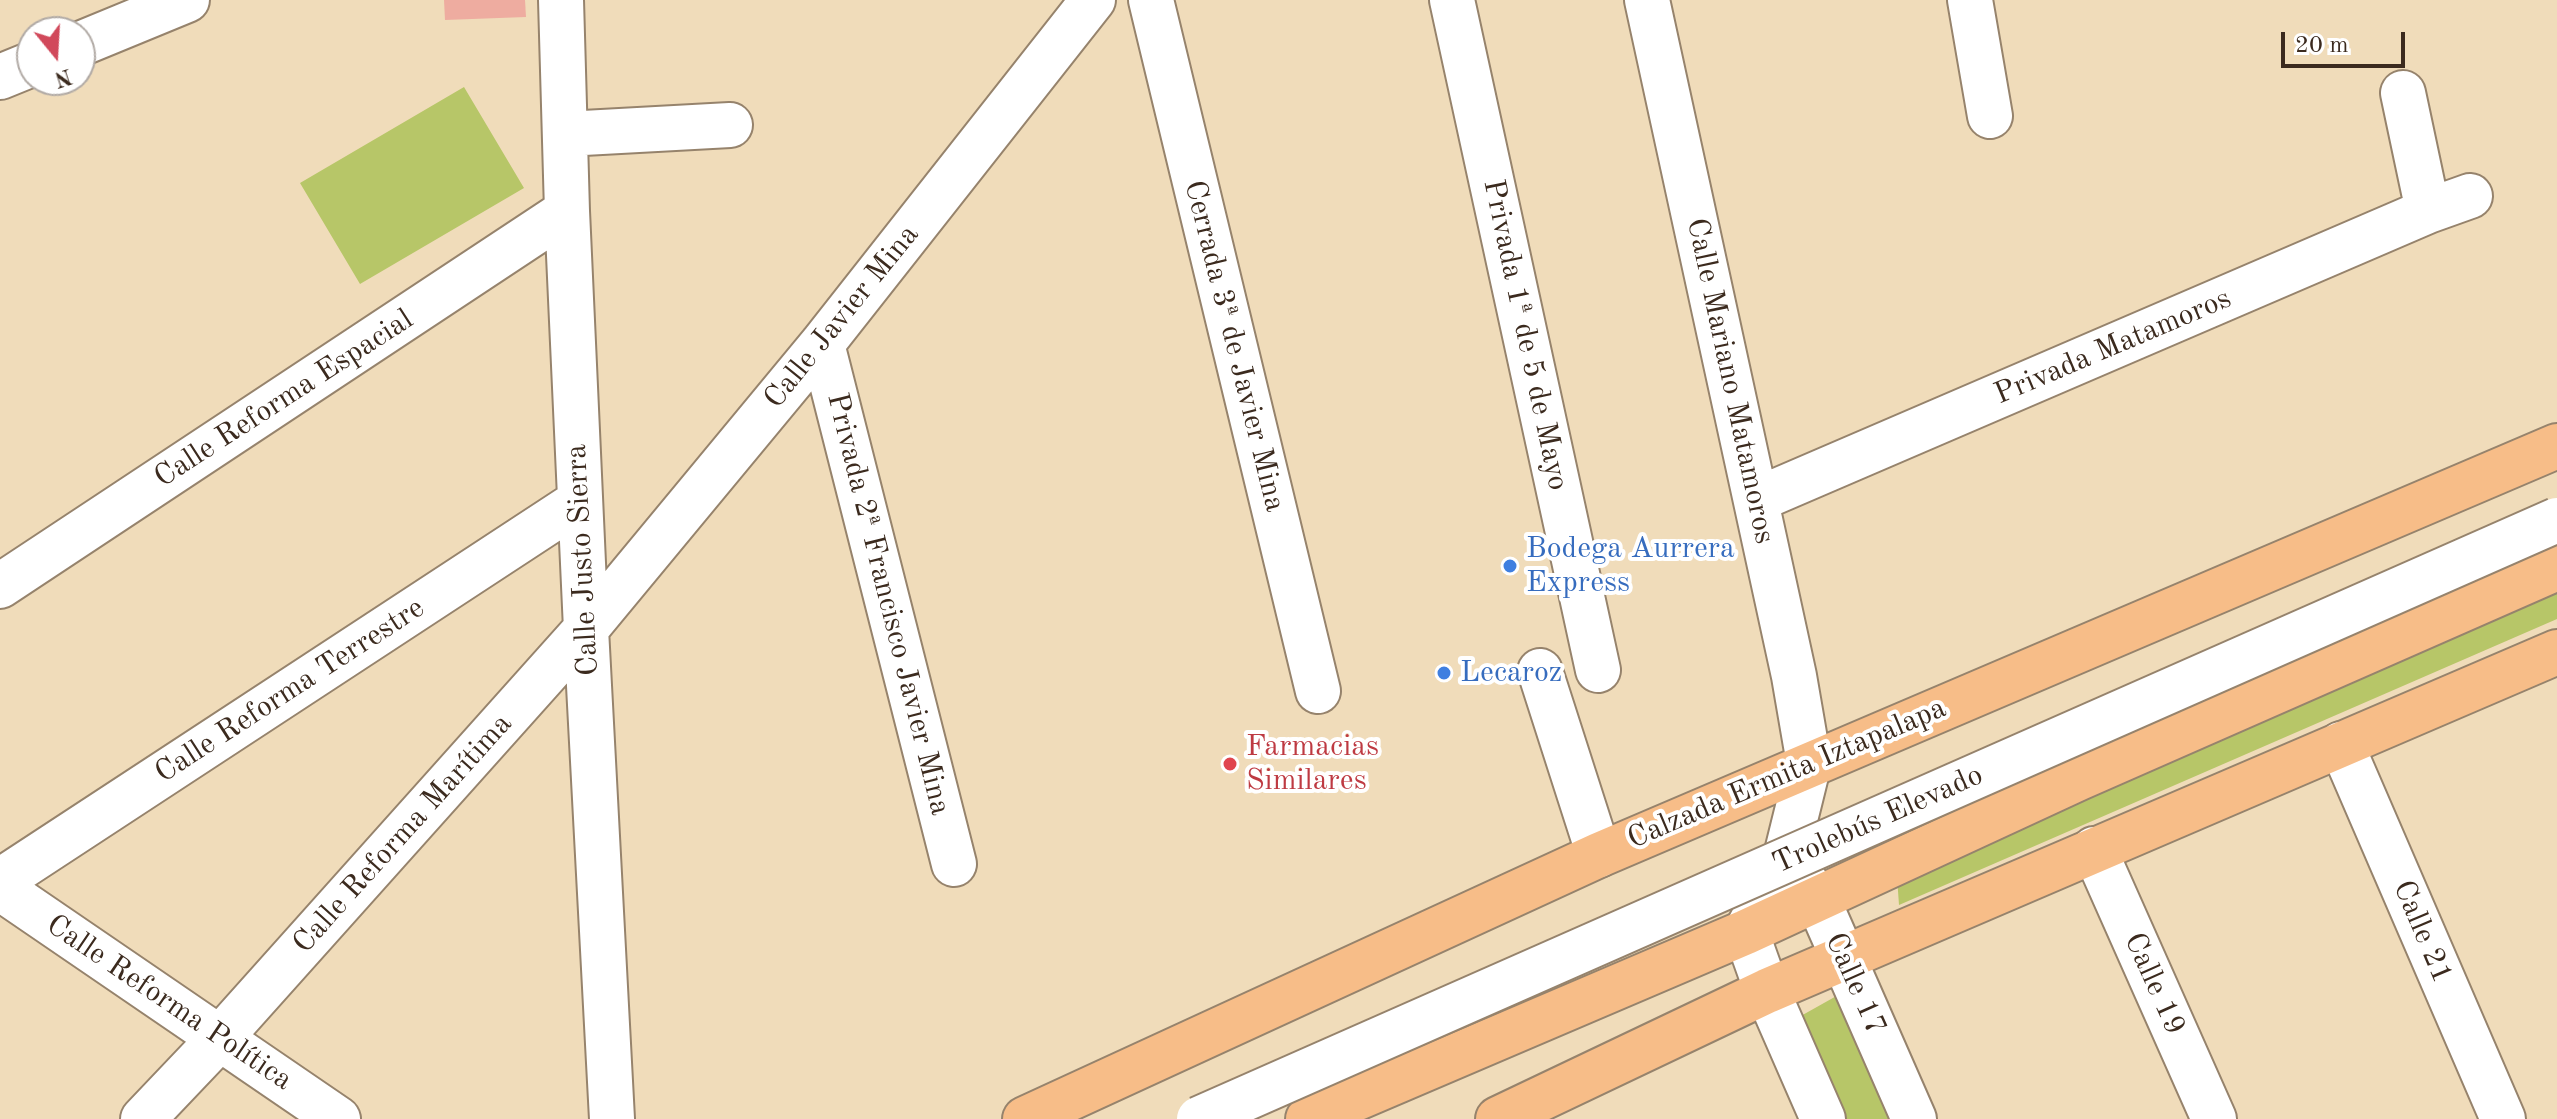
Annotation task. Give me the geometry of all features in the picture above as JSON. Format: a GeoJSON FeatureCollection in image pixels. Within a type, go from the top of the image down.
{"type":"FeatureCollection","features":[{"type":"Feature","properties":{"kind":"main road","name":"Calzada Ermita Iztapalapa"},"geometry":{"type":"LineString","coordinates":[[1025,1119],[1599,855],[2557,446]]}},
{"type":"Feature","properties":{"kind":"main road"},"geometry":{"type":"LineString","coordinates":[[1308,1119],[1746,932],[2079,778],[2557,568]]}},
{"type":"Feature","properties":{"kind":"main road"},"geometry":{"type":"LineString","coordinates":[[1511,1116],[1767,991],[2557,652]]}},
{"type":"Feature","properties":{"kind":"street"},"geometry":{"type":"LineString","coordinates":[[96,37],[187,0]]}},
{"type":"Feature","properties":{"kind":"street","name":"Calle Justo Sierra"},"geometry":{"type":"LineString","coordinates":[[561,0],[580,501],[612,1119]]}},
{"type":"Feature","properties":{"kind":"street","name":"Calle Javier Mina"},"geometry":{"type":"LineString","coordinates":[[586,629],[822,344],[1093,0]]}},
{"type":"Feature","properties":{"kind":"street","name":"Cerrada 3ª de Javier Mina"},"geometry":{"type":"LineString","coordinates":[[1151,0],[1318,691]]}},
{"type":"Feature","properties":{"kind":"street","name":"Privada 1ª de 5 de Mayo"},"geometry":{"type":"LineString","coordinates":[[1452,0],[1598,670]]}},
{"type":"Feature","properties":{"kind":"street","name":"Calle Mariano Matamoros"},"geometry":{"type":"LineString","coordinates":[[1647,0],[1794,676],[1809,763]]}},
{"type":"Feature","properties":{"kind":"street"},"geometry":{"type":"LineString","coordinates":[[1970,0],[1990,116]]}},
{"type":"Feature","properties":{"kind":"street"},"geometry":{"type":"LineString","coordinates":[[2403,93],[2428,211]]}},
{"type":"Feature","properties":{"kind":"street"},"geometry":{"type":"LineString","coordinates":[[565,134],[730,125]]}},
{"type":"Feature","properties":{"kind":"street","name":"Privada Matamoros"},"geometry":{"type":"LineString","coordinates":[[1756,500],[2428,211],[2470,196]]}},
{"type":"Feature","properties":{"kind":"street","name":"Calle Reforma Espacial"},"geometry":{"type":"LineString","coordinates":[[0,586],[567,211]]}},
{"type":"Feature","properties":{"kind":"street","name":"Privada 2ª Francisco Javier Mina"},"geometry":{"type":"LineString","coordinates":[[822,344],[954,864]]}},
{"type":"Feature","properties":{"kind":"street","name":"Calle Reforma Terrestre"},"geometry":{"type":"LineString","coordinates":[[0,881],[580,501]]}},
{"type":"Feature","properties":{"kind":"street","name":"Trolebús Elevado"},"geometry":{"type":"LineString","coordinates":[[1199,1119],[2557,520]]}},
{"type":"Feature","properties":{"kind":"street","name":"Calle Reforma Marítima"},"geometry":{"type":"LineString","coordinates":[[143,1119],[220,1038],[586,629]]}},
{"type":"Feature","properties":{"kind":"street"},"geometry":{"type":"LineString","coordinates":[[1540,671],[1599,855]]}},
{"type":"Feature","properties":{"kind":"street","name":"Calle 21"},"geometry":{"type":"LineString","coordinates":[[2341,744],[2503,1119]]}},
{"type":"Feature","properties":{"kind":"street"},"geometry":{"type":"LineString","coordinates":[[1809,763],[1786,856],[1746,932],[1767,991],[1823,1119]]}},
{"type":"Feature","properties":{"kind":"street","name":"Calle 19"},"geometry":{"type":"LineString","coordinates":[[2094,849],[2214,1119]]}},
{"type":"Feature","properties":{"kind":"street","name":"Calle 17"},"geometry":{"type":"LineString","coordinates":[[1786,856],[1817,898],[1914,1119]]}},
{"type":"Feature","properties":{"kind":"street","name":"Calle Reforma Política"},"geometry":{"type":"LineString","coordinates":[[0,888],[338,1119]]}},
{"type":"Feature","properties":{"kind":"green space"},"geometry":{"type":"Polygon","coordinates":[[[464,87],[524,188],[360,284],[300,183],[464,87]]]}},
{"type":"Feature","properties":{"kind":"green space"},"geometry":{"type":"Polygon","coordinates":[[[2557,589],[2557,619],[1899,905],[1897,877],[2557,589]]]}},
{"type":"Feature","properties":{"kind":"green space"},"geometry":{"type":"Polygon","coordinates":[[[1840,994],[1894,1119],[1843,1119],[1799,1017],[1840,994]]]}},
{"type":"Feature","properties":{"kind":"building"},"geometry":{"type":"Polygon","coordinates":[[[444,0],[525,0],[526,17],[445,20],[444,0]]]}},
{"type":"Feature","properties":{"kind":"place","name":"Bodega Aurrera Express"},"geometry":{"type":"Point","coordinates":[1510,566]}},
{"type":"Feature","properties":{"kind":"place","name":"Lecaroz"},"geometry":{"type":"Point","coordinates":[1444,673]}},
{"type":"Feature","properties":{"kind":"place","name":"Farmacias Similares"},"geometry":{"type":"Point","coordinates":[1230,764]}}]}
